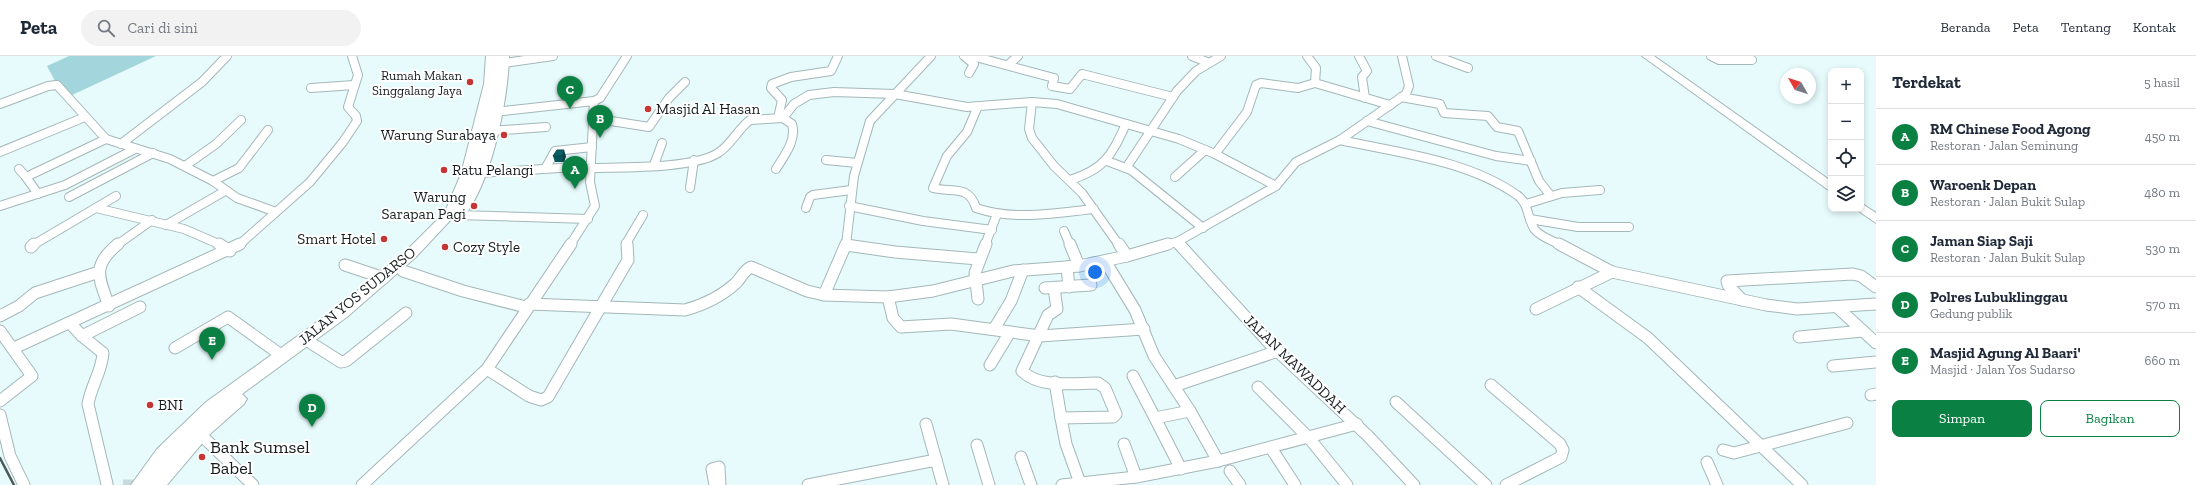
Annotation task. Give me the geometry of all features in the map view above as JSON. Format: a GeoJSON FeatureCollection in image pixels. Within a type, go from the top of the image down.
{"type":"FeatureCollection","features":[{"type":"Feature","properties":{"kind":"highway","name":"JALAN YOS SUDARSO"},"geometry":{"type":"LineString","coordinates":[[140,485],[164,454],[281,355],[341,313],[435,236],[458,215],[474,191],[490,131],[490,84],[499,58]]}},
{"type":"Feature","properties":{"kind":"highway","name":"JALAN YOS SUDARSO"},"geometry":{"type":"LineString","coordinates":[[156,485],[200,434],[217,410],[311,343],[402,271],[435,236],[454,208],[462,192],[489,113]]}},
{"type":"Feature","properties":{"kind":"main road"},"geometry":{"type":"LineString","coordinates":[[1647,56],[1828,184]]}},
{"type":"Feature","properties":{"kind":"main road"},"geometry":{"type":"LineString","coordinates":[[1864,209],[1876,219]]}},
{"type":"Feature","properties":{"kind":"street"},"geometry":{"type":"LineString","coordinates":[[121,144],[202,82],[227,56]]}},
{"type":"Feature","properties":{"kind":"street"},"geometry":{"type":"LineString","coordinates":[[14,348],[230,251],[276,212],[310,182],[354,126],[356,116],[348,107],[358,75],[357,67],[352,56]]}},
{"type":"Feature","properties":{"kind":"street"},"geometry":{"type":"LineString","coordinates":[[499,58],[553,56]]}},
{"type":"Feature","properties":{"kind":"street"},"geometry":{"type":"LineString","coordinates":[[489,113],[594,101],[600,98],[627,56]]}},
{"type":"Feature","properties":{"kind":"street"},"geometry":{"type":"LineString","coordinates":[[778,118],[782,100],[771,88],[772,83],[791,77],[832,68],[838,56]]}},
{"type":"Feature","properties":{"kind":"street"},"geometry":{"type":"LineString","coordinates":[[824,295],[846,245],[848,206],[851,190],[870,121],[930,56]]}},
{"type":"Feature","properties":{"kind":"street"},"geometry":{"type":"LineString","coordinates":[[964,56],[974,64],[969,73]]}},
{"type":"Feature","properties":{"kind":"street"},"geometry":{"type":"LineString","coordinates":[[972,56],[1055,79],[1052,86],[1071,88],[1082,74],[1172,97]]}},
{"type":"Feature","properties":{"kind":"street"},"geometry":{"type":"LineString","coordinates":[[1008,66],[1018,56]]}},
{"type":"Feature","properties":{"kind":"street"},"geometry":{"type":"LineString","coordinates":[[1192,56],[1206,62]]}},
{"type":"Feature","properties":{"kind":"street"},"geometry":{"type":"LineString","coordinates":[[1126,168],[1137,158],[1151,130],[1172,97],[1195,70],[1206,62],[1221,56]]}},
{"type":"Feature","properties":{"kind":"street"},"geometry":{"type":"LineString","coordinates":[[1307,56],[1316,68],[1318,76],[1315,83]]}},
{"type":"Feature","properties":{"kind":"street"},"geometry":{"type":"LineString","coordinates":[[1358,56],[1367,71],[1362,77],[1365,98]]}},
{"type":"Feature","properties":{"kind":"street"},"geometry":{"type":"LineString","coordinates":[[402,271],[463,291],[527,305],[675,311],[692,309],[738,281],[746,270],[751,267],[807,291],[824,295],[888,297],[933,291],[1002,273],[1079,266],[1105,262],[1177,242],[1276,186],[1296,162],[1340,140],[1408,92],[1409,86],[1402,56]]}},
{"type":"Feature","properties":{"kind":"street"},"geometry":{"type":"LineString","coordinates":[[1436,56],[1468,68]]}},
{"type":"Feature","properties":{"kind":"street"},"geometry":{"type":"LineString","coordinates":[[1711,56],[1719,60],[1752,60]]}},
{"type":"Feature","properties":{"kind":"street"},"geometry":{"type":"LineString","coordinates":[[593,124],[611,121],[648,127],[669,98],[685,82]]}},
{"type":"Feature","properties":{"kind":"street"},"geometry":{"type":"LineString","coordinates":[[1215,154],[1247,112],[1256,85],[1261,83],[1303,88],[1315,83],[1390,105]]}},
{"type":"Feature","properties":{"kind":"street"},"geometry":{"type":"LineString","coordinates":[[0,104],[54,84],[57,85],[106,139],[135,149],[153,153],[185,166],[213,181],[225,191],[237,198],[276,212]]}},
{"type":"Feature","properties":{"kind":"street"},"geometry":{"type":"LineString","coordinates":[[310,88],[354,85]]}},
{"type":"Feature","properties":{"kind":"street"},"geometry":{"type":"LineString","coordinates":[[1058,104],[1063,88]]}},
{"type":"Feature","properties":{"kind":"street"},"geometry":{"type":"LineString","coordinates":[[778,118],[794,104],[809,95],[834,92],[895,94],[961,107],[1032,102],[1058,104],[1151,130],[1205,150],[1276,186]]}},
{"type":"Feature","properties":{"kind":"street"},"geometry":{"type":"LineString","coordinates":[[1401,97],[1440,104],[1444,113],[1490,116],[1497,127],[1520,132],[1539,182],[1551,196]]}},
{"type":"Feature","properties":{"kind":"street"},"geometry":{"type":"LineString","coordinates":[[362,485],[487,369],[527,305],[588,219],[595,206],[595,199],[591,190],[594,101]]}},
{"type":"Feature","properties":{"kind":"street"},"geometry":{"type":"LineString","coordinates":[[1032,102],[1030,134],[1054,166],[1070,180],[1094,209],[1126,256]]}},
{"type":"Feature","properties":{"kind":"street"},"geometry":{"type":"LineString","coordinates":[[978,106],[967,132],[947,156],[933,188],[970,193],[975,198],[976,208],[997,214],[1024,214],[1094,209]]}},
{"type":"Feature","properties":{"kind":"street"},"geometry":{"type":"LineString","coordinates":[[0,152],[85,117]]}},
{"type":"Feature","properties":{"kind":"street"},"geometry":{"type":"LineString","coordinates":[[479,173],[654,165],[694,160],[715,154],[744,124],[750,120],[764,118],[778,118],[792,124],[793,133],[788,147],[776,169]]}},
{"type":"Feature","properties":{"kind":"street"},"geometry":{"type":"LineString","coordinates":[[185,166],[216,144],[241,120]]}},
{"type":"Feature","properties":{"kind":"street"},"geometry":{"type":"LineString","coordinates":[[1367,121],[1496,156],[1531,161]]}},
{"type":"Feature","properties":{"kind":"street"},"geometry":{"type":"LineString","coordinates":[[1070,180],[1091,173],[1107,162],[1126,124]]}},
{"type":"Feature","properties":{"kind":"street"},"geometry":{"type":"LineString","coordinates":[[490,131],[546,127]]}},
{"type":"Feature","properties":{"kind":"street"},"geometry":{"type":"LineString","coordinates":[[213,181],[239,168],[268,130]]}},
{"type":"Feature","properties":{"kind":"street"},"geometry":{"type":"LineString","coordinates":[[26,177],[106,139]]}},
{"type":"Feature","properties":{"kind":"street"},"geometry":{"type":"LineString","coordinates":[[1340,140],[1431,160],[1469,172],[1519,196],[1526,204],[1534,230],[1612,272],[1790,309],[1876,304]]}},
{"type":"Feature","properties":{"kind":"street"},"geometry":{"type":"LineString","coordinates":[[654,165],[662,143]]}},
{"type":"Feature","properties":{"kind":"street"},"geometry":{"type":"LineString","coordinates":[[545,169],[555,151],[592,147]]}},
{"type":"Feature","properties":{"kind":"street"},"geometry":{"type":"LineString","coordinates":[[0,206],[72,182],[135,149]]}},
{"type":"Feature","properties":{"kind":"street"},"geometry":{"type":"LineString","coordinates":[[1175,177],[1205,150]]}},
{"type":"Feature","properties":{"kind":"street"},"geometry":{"type":"LineString","coordinates":[[69,197],[153,153]]}},
{"type":"Feature","properties":{"kind":"street"},"geometry":{"type":"LineString","coordinates":[[690,188],[694,160]]}},
{"type":"Feature","properties":{"kind":"street"},"geometry":{"type":"LineString","coordinates":[[826,160],[858,163]]}},
{"type":"Feature","properties":{"kind":"street"},"geometry":{"type":"LineString","coordinates":[[1107,162],[1131,170],[1203,228]]}},
{"type":"Feature","properties":{"kind":"street"},"geometry":{"type":"LineString","coordinates":[[19,169],[38,194]]}},
{"type":"Feature","properties":{"kind":"street"},"geometry":{"type":"LineString","coordinates":[[806,208],[810,197],[813,195],[851,190]]}},
{"type":"Feature","properties":{"kind":"street"},"geometry":{"type":"LineString","coordinates":[[1526,204],[1562,193],[1600,190]]}},
{"type":"Feature","properties":{"kind":"street"},"geometry":{"type":"LineString","coordinates":[[166,225],[225,191]]}},
{"type":"Feature","properties":{"kind":"street"},"geometry":{"type":"LineString","coordinates":[[31,247],[53,232],[116,196]]}},
{"type":"Feature","properties":{"kind":"street"},"geometry":{"type":"LineString","coordinates":[[848,206],[923,221],[992,230]]}},
{"type":"Feature","properties":{"kind":"street"},"geometry":{"type":"LineString","coordinates":[[96,208],[152,220],[217,241],[230,251]]}},
{"type":"Feature","properties":{"kind":"street"},"geometry":{"type":"LineString","coordinates":[[978,299],[975,281],[978,259],[992,230],[997,214]]}},
{"type":"Feature","properties":{"kind":"street"},"geometry":{"type":"LineString","coordinates":[[458,215],[588,219]]}},
{"type":"Feature","properties":{"kind":"street"},"geometry":{"type":"LineString","coordinates":[[487,369],[529,396],[538,400],[544,400],[548,397],[628,260],[627,242],[643,215]]}},
{"type":"Feature","properties":{"kind":"street"},"geometry":{"type":"LineString","coordinates":[[1530,219],[1578,227],[1629,227]]}},
{"type":"Feature","properties":{"kind":"street"},"geometry":{"type":"LineString","coordinates":[[109,306],[100,282],[99,272],[101,260],[112,249],[152,220]]}},
{"type":"Feature","properties":{"kind":"street"},"geometry":{"type":"LineString","coordinates":[[1064,231],[1079,266]]}},
{"type":"Feature","properties":{"kind":"street","name":"JALAN MAWADDAH"},"geometry":{"type":"LineString","coordinates":[[1177,242],[1213,283],[1278,351],[1391,457],[1414,485]]}},
{"type":"Feature","properties":{"kind":"street"},"geometry":{"type":"LineString","coordinates":[[846,245],[895,252],[978,259]]}},
{"type":"Feature","properties":{"kind":"street"},"geometry":{"type":"LineString","coordinates":[[1105,262],[1144,329],[1154,356],[1190,411],[1218,461]]}},
{"type":"Feature","properties":{"kind":"street"},"geometry":{"type":"LineString","coordinates":[[345,265],[384,278]]}},
{"type":"Feature","properties":{"kind":"street"},"geometry":{"type":"LineString","coordinates":[[1067,267],[1069,286]]}},
{"type":"Feature","properties":{"kind":"street"},"geometry":{"type":"LineString","coordinates":[[994,330],[1011,301],[1023,270]]}},
{"type":"Feature","properties":{"kind":"street"},"geometry":{"type":"LineString","coordinates":[[0,316],[19,306],[28,297],[35,293],[99,272]]}},
{"type":"Feature","properties":{"kind":"street"},"geometry":{"type":"LineString","coordinates":[[1536,309],[1578,287],[1612,272]]}},
{"type":"Feature","properties":{"kind":"street"},"geometry":{"type":"LineString","coordinates":[[1742,300],[1728,285],[1727,281],[1853,274],[1861,276],[1876,287]]}},
{"type":"Feature","properties":{"kind":"street"},"geometry":{"type":"LineString","coordinates":[[1061,418],[1113,417],[1116,414],[1102,385],[1098,383],[1055,382],[1027,377],[1022,371],[1040,336],[1048,315],[1057,309],[1050,288],[1091,285]]}},
{"type":"Feature","properties":{"kind":"street"},"geometry":{"type":"LineString","coordinates":[[1578,287],[1648,338],[1802,485]]}},
{"type":"Feature","properties":{"kind":"street"},"geometry":{"type":"LineString","coordinates":[[888,297],[889,308],[894,320],[901,327],[951,324],[1040,336],[1144,329]]}},
{"type":"Feature","properties":{"kind":"street"},"geometry":{"type":"LineString","coordinates":[[82,336],[140,307]]}},
{"type":"Feature","properties":{"kind":"street"},"geometry":{"type":"LineString","coordinates":[[1837,307],[1876,343]]}},
{"type":"Feature","properties":{"kind":"street"},"geometry":{"type":"LineString","coordinates":[[311,343],[340,362],[346,361],[406,313]]}},
{"type":"Feature","properties":{"kind":"street"},"geometry":{"type":"LineString","coordinates":[[175,348],[228,317],[281,355]]}},
{"type":"Feature","properties":{"kind":"street"},"geometry":{"type":"LineString","coordinates":[[70,323],[82,336],[103,353],[100,370],[90,392],[88,404],[107,484]]}},
{"type":"Feature","properties":{"kind":"street"},"geometry":{"type":"LineString","coordinates":[[0,331],[14,348],[32,376],[0,402]]}},
{"type":"Feature","properties":{"kind":"street"},"geometry":{"type":"LineString","coordinates":[[1799,338],[1863,331]]}},
{"type":"Feature","properties":{"kind":"street"},"geometry":{"type":"LineString","coordinates":[[990,365],[1010,332]]}},
{"type":"Feature","properties":{"kind":"street"},"geometry":{"type":"LineString","coordinates":[[1174,386],[1278,351]]}},
{"type":"Feature","properties":{"kind":"street"},"geometry":{"type":"LineString","coordinates":[[1833,366],[1876,362]]}},
{"type":"Feature","properties":{"kind":"street"},"geometry":{"type":"LineString","coordinates":[[1133,376],[1181,469]]}},
{"type":"Feature","properties":{"kind":"street"},"geometry":{"type":"LineString","coordinates":[[1055,382],[1066,444],[1083,484]]}},
{"type":"Feature","properties":{"kind":"street"},"geometry":{"type":"LineString","coordinates":[[1491,385],[1560,444],[1563,450],[1561,457],[1506,485]]}},
{"type":"Feature","properties":{"kind":"street"},"geometry":{"type":"LineString","coordinates":[[1258,387],[1309,438],[1348,485]]}},
{"type":"Feature","properties":{"kind":"street"},"geometry":{"type":"LineString","coordinates":[[1396,402],[1486,485]]}},
{"type":"Feature","properties":{"kind":"street"},"geometry":{"type":"LineString","coordinates":[[1156,418],[1190,411]]}},
{"type":"Feature","properties":{"kind":"street"},"geometry":{"type":"LineString","coordinates":[[0,415],[10,456],[24,485]]}},
{"type":"Feature","properties":{"kind":"street"},"geometry":{"type":"LineString","coordinates":[[926,424],[944,485]]}},
{"type":"Feature","properties":{"kind":"street"},"geometry":{"type":"LineString","coordinates":[[1062,485],[1131,480],[1271,448],[1357,424]]}},
{"type":"Feature","properties":{"kind":"street"},"geometry":{"type":"LineString","coordinates":[[1723,450],[1734,453],[1847,424]]}},
{"type":"Feature","properties":{"kind":"street"},"geometry":{"type":"LineString","coordinates":[[200,434],[253,485]]}},
{"type":"Feature","properties":{"kind":"street"},"geometry":{"type":"LineString","coordinates":[[1124,444],[1131,480]]}},
{"type":"Feature","properties":{"kind":"street"},"geometry":{"type":"LineString","coordinates":[[977,445],[989,485]]}},
{"type":"Feature","properties":{"kind":"street"},"geometry":{"type":"LineString","coordinates":[[1271,448],[1295,485]]}},
{"type":"Feature","properties":{"kind":"street"},"geometry":{"type":"LineString","coordinates":[[1021,457],[1031,485]]}},
{"type":"Feature","properties":{"kind":"street"},"geometry":{"type":"LineString","coordinates":[[808,485],[936,460]]}},
{"type":"Feature","properties":{"kind":"street"},"geometry":{"type":"LineString","coordinates":[[1707,462],[1717,485]]}},
{"type":"Feature","properties":{"kind":"street"},"geometry":{"type":"LineString","coordinates":[[715,485],[712,469],[719,467],[720,485]]}},
{"type":"Feature","properties":{"kind":"street"},"geometry":{"type":"LineString","coordinates":[[1230,471],[1240,485]]}},
{"type":"Feature","properties":{"kind":"street"},"geometry":{"type":"LineString","coordinates":[[134,485],[140,485]]}},
{"type":"Feature","properties":{"kind":"shaded area"},"geometry":{"type":"Polygon","coordinates":[[[69,56],[156,56],[70,96],[56,83],[47,66],[69,56]]]}},
{"type":"Feature","properties":{"kind":"building"},"geometry":{"type":"Polygon","coordinates":[[[557,150],[564,150],[562,156],[553,156],[557,150]]]}},
{"type":"Feature","properties":{"kind":"tunnel"},"geometry":{"type":"LineString","coordinates":[[123,485],[134,485]]}},
{"type":"Feature","properties":{"kind":"railway"},"geometry":{"type":"LineString","coordinates":[[0,458],[14,485]]}},
{"type":"Feature","properties":{"kind":"place","name":"Rumah Makan Singgalang Jaya"},"geometry":{"type":"Point","coordinates":[470,82]}},
{"type":"Feature","properties":{"kind":"place","name":"Jaman Siap Saji"},"geometry":{"type":"Point","coordinates":[570,109]}},
{"type":"Feature","properties":{"kind":"place","name":"Masjid Al Hasan"},"geometry":{"type":"Point","coordinates":[648,109]}},
{"type":"Feature","properties":{"kind":"place","name":"Warung Surabaya"},"geometry":{"type":"Point","coordinates":[504,135]}},
{"type":"Feature","properties":{"kind":"place","name":"Waroenk Depan"},"geometry":{"type":"Point","coordinates":[600,138]}},
{"type":"Feature","properties":{"kind":"place","name":"Ratu Pelangi"},"geometry":{"type":"Point","coordinates":[444,170]}},
{"type":"Feature","properties":{"kind":"place","name":"RM Chinese Food Agong"},"geometry":{"type":"Point","coordinates":[575,189]}},
{"type":"Feature","properties":{"kind":"place","name":"Warung Sarapan Pagi"},"geometry":{"type":"Point","coordinates":[474,206]}},
{"type":"Feature","properties":{"kind":"place","name":"Smart Hotel"},"geometry":{"type":"Point","coordinates":[384,239]}},
{"type":"Feature","properties":{"kind":"place","name":"Cozy Style"},"geometry":{"type":"Point","coordinates":[445,247]}},
{"type":"Feature","properties":{"kind":"place","name":"Masjid Agung Al Baari'"},"geometry":{"type":"Point","coordinates":[212,360]}},
{"type":"Feature","properties":{"kind":"place","name":"BNI"},"geometry":{"type":"Point","coordinates":[150,405]}},
{"type":"Feature","properties":{"kind":"place","name":"Polres Lubuklinggau"},"geometry":{"type":"Point","coordinates":[312,427]}},
{"type":"Feature","properties":{"kind":"place","name":"Bank Sumsel Babel"},"geometry":{"type":"Point","coordinates":[202,457]}}]}
